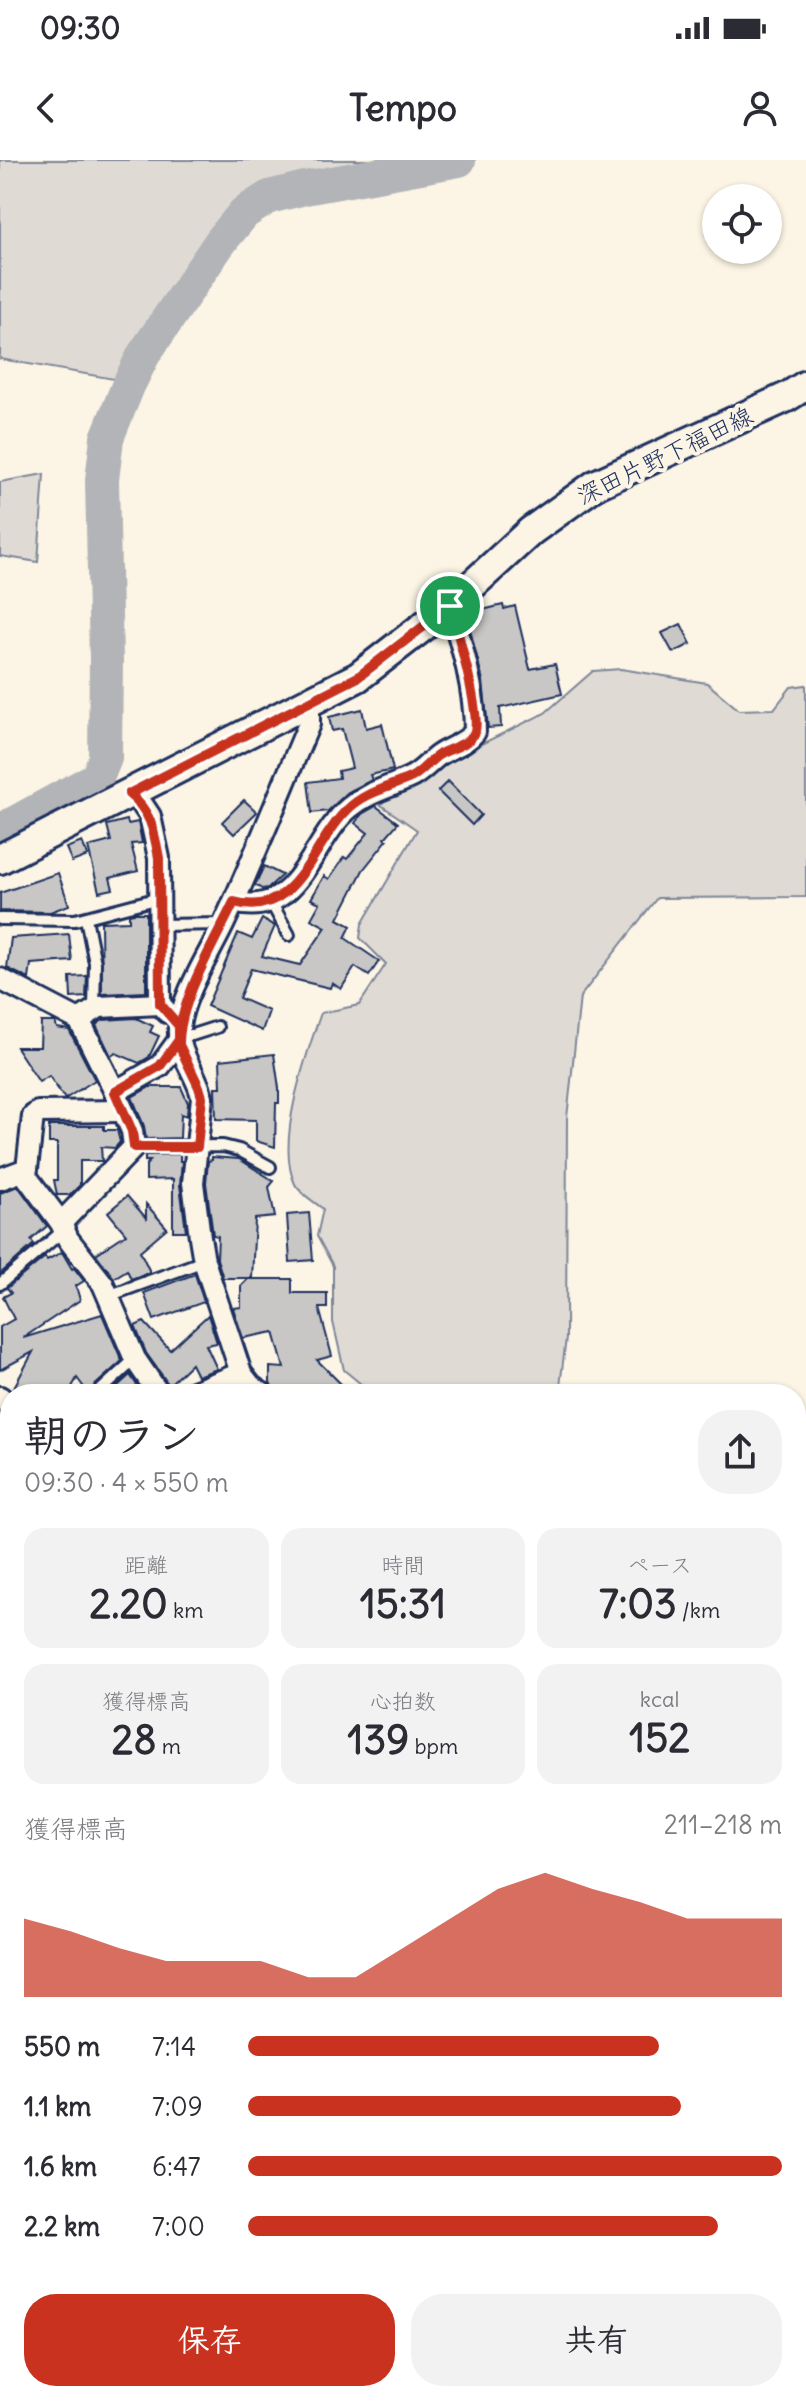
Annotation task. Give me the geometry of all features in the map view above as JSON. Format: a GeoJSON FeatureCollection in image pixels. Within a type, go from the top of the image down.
{"type":"FeatureCollection","features":[{"type":"Feature","properties":{"kind":"main road","name":"深田片野下福田線"},"geometry":{"type":"LineString","coordinates":[[0,859],[358,677],[450,606],[531,531],[595,485],[787,397],[806,385]]}},
{"type":"Feature","properties":{"kind":"street"},"geometry":{"type":"LineString","coordinates":[[234,902],[259,905],[271,902],[286,892],[347,809],[374,790],[411,777],[440,754],[468,740],[475,732],[475,715],[463,652],[450,606]]}},
{"type":"Feature","properties":{"kind":"street"},"geometry":{"type":"LineString","coordinates":[[115,1092],[160,1066],[179,1033],[189,996],[234,902],[309,724],[309,703]]}},
{"type":"Feature","properties":{"kind":"street"},"geometry":{"type":"LineString","coordinates":[[129,794],[142,804],[150,816],[159,858],[160,1004],[179,1033],[202,1097],[193,1183],[204,1261],[241,1373],[249,1384]]}},
{"type":"Feature","properties":{"kind":"street"},"geometry":{"type":"LineString","coordinates":[[0,979],[86,1015],[132,1131],[134,1147],[62,1226]]}},
{"type":"Feature","properties":{"kind":"street"},"geometry":{"type":"LineString","coordinates":[[86,1015],[99,1007],[160,1004]]}},
{"type":"Feature","properties":{"kind":"street"},"geometry":{"type":"LineString","coordinates":[[0,1179],[27,1169],[33,1116],[38,1112],[123,1111]]}},
{"type":"Feature","properties":{"kind":"street"},"geometry":{"type":"LineString","coordinates":[[23,1172],[103,1284],[135,1359],[152,1384]]}},
{"type":"Feature","properties":{"kind":"street"},"geometry":{"type":"LineString","coordinates":[[213,1384],[241,1373]]}},
{"type":"Feature","properties":{"kind":"lane"},"geometry":{"type":"LineString","coordinates":[[0,919],[75,920],[159,898]]}},
{"type":"Feature","properties":{"kind":"lane"},"geometry":{"type":"LineString","coordinates":[[271,902],[289,935]]}},
{"type":"Feature","properties":{"kind":"lane"},"geometry":{"type":"LineString","coordinates":[[86,918],[95,963],[86,1015]]}},
{"type":"Feature","properties":{"kind":"lane"},"geometry":{"type":"LineString","coordinates":[[160,925],[224,924]]}},
{"type":"Feature","properties":{"kind":"lane"},"geometry":{"type":"LineString","coordinates":[[179,1033],[192,1035],[217,1027]]}},
{"type":"Feature","properties":{"kind":"lane"},"geometry":{"type":"LineString","coordinates":[[134,1147],[223,1146],[239,1150],[270,1167]]}},
{"type":"Feature","properties":{"kind":"lane"},"geometry":{"type":"LineString","coordinates":[[0,1284],[62,1226]]}},
{"type":"Feature","properties":{"kind":"lane"},"geometry":{"type":"LineString","coordinates":[[108,1296],[204,1261]]}},
{"type":"Feature","properties":{"kind":"lane"},"geometry":{"type":"LineString","coordinates":[[108,1384],[135,1359]]}},
{"type":"Feature","properties":{"kind":"shaded area"},"geometry":{"type":"Polygon","coordinates":[[[0,160],[412,160],[255,192],[213,227],[125,381],[0,359],[0,160]]]}},
{"type":"Feature","properties":{"kind":"shaded area"},"geometry":{"type":"Polygon","coordinates":[[[44,474],[38,562],[0,556],[0,482],[44,474]]]}},
{"type":"Feature","properties":{"kind":"shaded area"},"geometry":{"type":"Polygon","coordinates":[[[621,669],[707,683],[739,710],[774,709],[791,687],[806,685],[806,897],[657,898],[580,997],[567,1118],[566,1338],[560,1384],[361,1384],[344,1370],[333,1322],[333,1266],[317,1236],[323,1209],[295,1184],[289,1145],[295,1098],[321,1013],[359,1005],[386,964],[360,938],[362,924],[417,830],[381,805],[387,795],[426,771],[545,713],[593,671],[621,669]]]}},
{"type":"Feature","properties":{"kind":"building"},"geometry":{"type":"Polygon","coordinates":[[[503,605],[504,609],[515,606],[530,669],[555,664],[562,694],[500,708],[501,727],[488,728],[483,681],[466,614],[503,605]]]}},
{"type":"Feature","properties":{"kind":"building"},"geometry":{"type":"Polygon","coordinates":[[[681,624],[691,644],[673,653],[662,633],[681,624]]]}},
{"type":"Feature","properties":{"kind":"building"},"geometry":{"type":"Polygon","coordinates":[[[362,709],[366,728],[382,724],[393,770],[370,775],[372,780],[348,792],[328,811],[312,813],[308,782],[339,778],[338,771],[352,768],[342,729],[332,731],[329,717],[362,709]]]}},
{"type":"Feature","properties":{"kind":"building"},"geometry":{"type":"Polygon","coordinates":[[[448,781],[481,815],[472,825],[438,791],[448,781]]]}},
{"type":"Feature","properties":{"kind":"building"},"geometry":{"type":"Polygon","coordinates":[[[244,800],[257,812],[234,834],[222,822],[244,800]]]}},
{"type":"Feature","properties":{"kind":"building"},"geometry":{"type":"Polygon","coordinates":[[[376,806],[398,823],[363,870],[338,919],[351,926],[345,938],[379,961],[369,976],[355,967],[341,989],[332,983],[330,988],[251,969],[239,998],[269,1011],[262,1031],[207,1006],[238,933],[252,939],[262,919],[275,926],[262,956],[300,965],[326,927],[311,919],[320,903],[311,899],[324,876],[329,879],[344,857],[347,859],[368,833],[355,823],[362,814],[376,806]]]}},
{"type":"Feature","properties":{"kind":"building"},"geometry":{"type":"Polygon","coordinates":[[[127,820],[128,824],[138,822],[142,843],[131,844],[138,871],[110,878],[113,889],[99,892],[88,847],[111,841],[107,825],[127,820]]]}},
{"type":"Feature","properties":{"kind":"building"},"geometry":{"type":"Polygon","coordinates":[[[82,842],[88,856],[72,862],[66,848],[82,842]]]}},
{"type":"Feature","properties":{"kind":"building"},"geometry":{"type":"Polygon","coordinates":[[[264,866],[282,875],[268,888],[262,889],[255,885],[264,866]]]}},
{"type":"Feature","properties":{"kind":"building"},"geometry":{"type":"Polygon","coordinates":[[[58,873],[69,905],[50,912],[0,911],[0,893],[58,873]]]}},
{"type":"Feature","properties":{"kind":"building"},"geometry":{"type":"Polygon","coordinates":[[[146,913],[146,992],[102,994],[101,922],[129,921],[129,914],[146,913]]]}},
{"type":"Feature","properties":{"kind":"building"},"geometry":{"type":"Polygon","coordinates":[[[69,934],[72,961],[31,964],[29,979],[7,968],[11,938],[69,934]]]}},
{"type":"Feature","properties":{"kind":"building"},"geometry":{"type":"Polygon","coordinates":[[[87,976],[86,997],[71,998],[70,977],[87,976]]]}},
{"type":"Feature","properties":{"kind":"building"},"geometry":{"type":"Polygon","coordinates":[[[136,1018],[153,1026],[150,1032],[159,1036],[149,1057],[139,1063],[116,1053],[111,1056],[96,1025],[103,1020],[136,1018]]]}},
{"type":"Feature","properties":{"kind":"building"},"geometry":{"type":"Polygon","coordinates":[[[41,1022],[55,1022],[57,1028],[69,1030],[95,1080],[65,1099],[49,1076],[39,1082],[16,1047],[40,1047],[41,1022]]]}},
{"type":"Feature","properties":{"kind":"building"},"geometry":{"type":"Polygon","coordinates":[[[274,1054],[279,1088],[275,1147],[256,1141],[256,1120],[216,1119],[215,1087],[221,1087],[220,1060],[274,1054]]]}},
{"type":"Feature","properties":{"kind":"building"},"geometry":{"type":"Polygon","coordinates":[[[150,1087],[181,1087],[188,1103],[187,1116],[181,1114],[180,1138],[146,1139],[132,1097],[150,1087]]]}},
{"type":"Feature","properties":{"kind":"building"},"geometry":{"type":"Polygon","coordinates":[[[49,1126],[104,1126],[104,1130],[117,1130],[120,1142],[115,1148],[101,1147],[102,1161],[80,1161],[80,1185],[70,1195],[57,1195],[54,1180],[57,1180],[57,1143],[49,1143],[49,1126]]]}},
{"type":"Feature","properties":{"kind":"building"},"geometry":{"type":"Polygon","coordinates":[[[180,1154],[180,1185],[186,1231],[173,1231],[173,1179],[146,1180],[146,1165],[150,1161],[145,1161],[145,1155],[180,1154]]]}},
{"type":"Feature","properties":{"kind":"building"},"geometry":{"type":"Polygon","coordinates":[[[212,1157],[239,1159],[274,1181],[269,1187],[275,1217],[255,1219],[252,1278],[223,1278],[217,1259],[218,1236],[213,1235],[206,1183],[208,1161],[212,1157]]]}},
{"type":"Feature","properties":{"kind":"building"},"geometry":{"type":"Polygon","coordinates":[[[18,1186],[47,1226],[31,1240],[34,1244],[0,1274],[0,1193],[18,1186]]]}},
{"type":"Feature","properties":{"kind":"building"},"geometry":{"type":"Polygon","coordinates":[[[127,1196],[146,1218],[146,1204],[167,1228],[140,1251],[150,1272],[131,1279],[127,1270],[114,1278],[96,1254],[126,1234],[108,1212],[127,1196]]]}},
{"type":"Feature","properties":{"kind":"building"},"geometry":{"type":"Polygon","coordinates":[[[309,1213],[313,1260],[290,1262],[287,1215],[309,1213]]]}},
{"type":"Feature","properties":{"kind":"building"},"geometry":{"type":"Polygon","coordinates":[[[62,1252],[84,1281],[76,1286],[80,1300],[23,1338],[102,1314],[122,1361],[96,1384],[82,1384],[77,1378],[74,1384],[16,1384],[33,1352],[0,1370],[0,1327],[14,1319],[3,1297],[11,1293],[7,1288],[45,1257],[47,1260],[62,1252]]]}},
{"type":"Feature","properties":{"kind":"building"},"geometry":{"type":"Polygon","coordinates":[[[195,1274],[204,1302],[154,1320],[144,1293],[195,1274]]]}},
{"type":"Feature","properties":{"kind":"building"},"geometry":{"type":"Polygon","coordinates":[[[248,1279],[292,1279],[292,1293],[327,1293],[327,1308],[319,1308],[332,1356],[317,1360],[341,1384],[271,1384],[270,1367],[284,1368],[274,1332],[243,1338],[233,1308],[241,1307],[241,1286],[248,1279]]]}},
{"type":"Feature","properties":{"kind":"building"},"geometry":{"type":"Polygon","coordinates":[[[208,1315],[217,1343],[206,1345],[217,1369],[197,1376],[191,1364],[168,1384],[146,1353],[135,1326],[144,1322],[170,1350],[208,1315]]]}},
{"type":"Feature","properties":{"kind":"building"},"geometry":{"type":"Polygon","coordinates":[[[130,1375],[136,1384],[120,1384],[130,1375]]]}},
{"type":"Feature","properties":{"kind":"waterway"},"geometry":{"type":"LineString","coordinates":[[0,831],[97,778],[105,758],[102,480],[107,438],[144,354],[221,241],[244,213],[269,197],[459,160]]}},
{"type":"Feature","properties":{"kind":"route"},"geometry":{"type":"LineString","coordinates":[[450,606],[463,652],[475,715],[475,732],[468,740],[440,754],[418,773],[374,790],[347,809],[286,892],[271,902],[259,905],[234,902],[180,1019],[179,1045],[202,1097],[197,1147],[134,1147],[132,1131],[115,1092],[160,1066],[172,1050],[179,1040],[179,1030],[179,1026],[160,1004],[159,858],[155,836],[150,816],[142,804],[129,794],[358,677],[450,606]]}}]}
